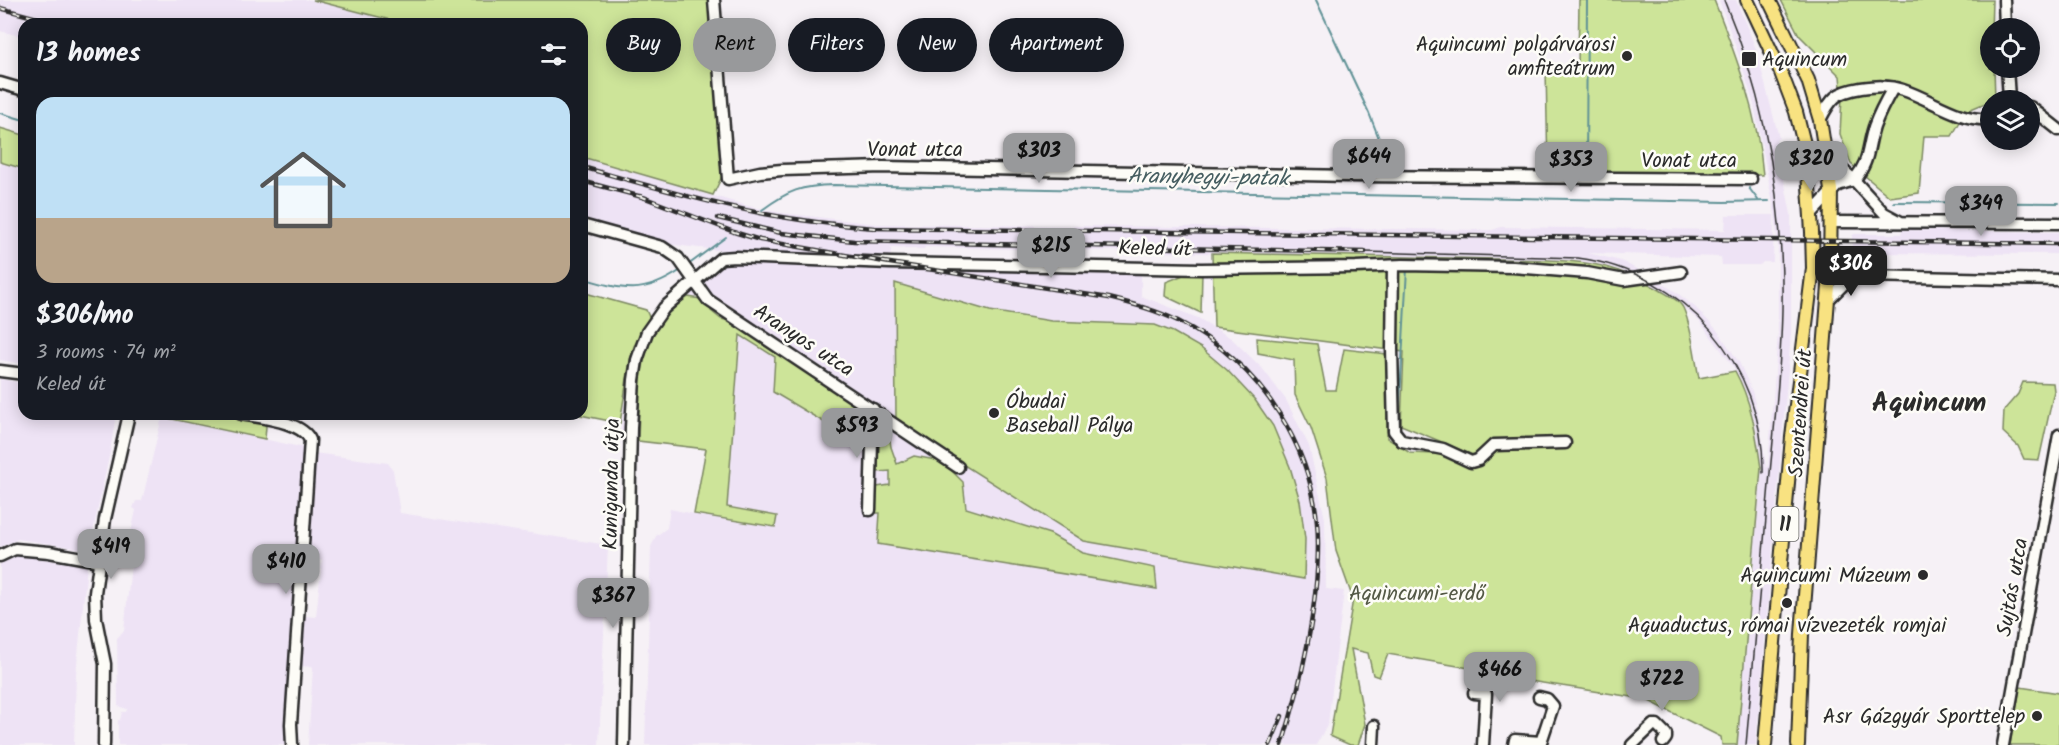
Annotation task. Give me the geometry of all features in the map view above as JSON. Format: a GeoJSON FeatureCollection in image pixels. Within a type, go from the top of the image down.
{"type":"FeatureCollection","features":[{"type":"Feature","properties":{"kind":"main road","name":"Szentendrei út"},"geometry":{"type":"LineString","coordinates":[[1747,0],[1780,70],[1796,112],[1807,156],[1812,213],[1813,268],[1792,436],[1765,745]]}},
{"type":"Feature","properties":{"kind":"main road","name":"Szentendrei út"},"geometry":{"type":"LineString","coordinates":[[1769,0],[1808,80],[1820,120],[1831,190],[1830,273],[1802,634],[1798,745]]}},
{"type":"Feature","properties":{"kind":"street","name":"Vonat utca"},"geometry":{"type":"LineString","coordinates":[[714,0],[728,179],[771,171],[883,167],[1348,176],[1751,179]]}},
{"type":"Feature","properties":{"kind":"street"},"geometry":{"type":"LineString","coordinates":[[2004,0],[2005,18]]}},
{"type":"Feature","properties":{"kind":"street"},"geometry":{"type":"LineString","coordinates":[[0,82],[18,88]]}},
{"type":"Feature","properties":{"kind":"street"},"geometry":{"type":"LineString","coordinates":[[1820,120],[1835,96],[1847,90],[1880,86],[1903,90],[1972,118],[1980,118]]}},
{"type":"Feature","properties":{"kind":"street"},"geometry":{"type":"LineString","coordinates":[[1812,213],[1831,190],[1844,182],[1854,180],[1865,167],[1879,112],[1893,88]]}},
{"type":"Feature","properties":{"kind":"street"},"geometry":{"type":"LineString","coordinates":[[2040,115],[2059,130]]}},
{"type":"Feature","properties":{"kind":"street"},"geometry":{"type":"LineString","coordinates":[[1827,156],[1854,180],[1884,213],[1902,223]]}},
{"type":"Feature","properties":{"kind":"street"},"geometry":{"type":"LineString","coordinates":[[1873,222],[1876,217],[1877,204]]}},
{"type":"Feature","properties":{"kind":"street"},"geometry":{"type":"LineString","coordinates":[[1832,222],[2059,223]]}},
{"type":"Feature","properties":{"kind":"street"},"geometry":{"type":"LineString","coordinates":[[588,227],[662,247],[678,258],[693,277]]}},
{"type":"Feature","properties":{"kind":"street","name":"Keled út"},"geometry":{"type":"LineString","coordinates":[[693,277],[721,258],[728,257],[890,263],[1245,269],[1403,265],[1548,269],[1624,280],[1681,272]]}},
{"type":"Feature","properties":{"kind":"street"},"geometry":{"type":"LineString","coordinates":[[1403,265],[1392,349],[1394,431],[1402,441],[1443,449],[1471,462],[1478,460],[1494,445],[1565,442]]}},
{"type":"Feature","properties":{"kind":"street"},"geometry":{"type":"LineString","coordinates":[[1830,273],[2059,280]]}},
{"type":"Feature","properties":{"kind":"street"},"geometry":{"type":"LineString","coordinates":[[1828,300],[1844,284],[1862,275]]}},
{"type":"Feature","properties":{"kind":"street","name":"Aranyos utca"},"geometry":{"type":"LineString","coordinates":[[693,277],[708,300],[958,467]]}},
{"type":"Feature","properties":{"kind":"street","name":"Kunigunda útja"},"geometry":{"type":"LineString","coordinates":[[624,745],[631,427],[635,372],[642,343],[653,321],[693,277]]}},
{"type":"Feature","properties":{"kind":"street"},"geometry":{"type":"LineString","coordinates":[[0,371],[18,373]]}},
{"type":"Feature","properties":{"kind":"street"},"geometry":{"type":"LineString","coordinates":[[870,510],[873,409]]}},
{"type":"Feature","properties":{"kind":"street"},"geometry":{"type":"LineString","coordinates":[[104,745],[105,664],[95,612],[99,561],[107,510],[128,420]]}},
{"type":"Feature","properties":{"kind":"street"},"geometry":{"type":"LineString","coordinates":[[268,420],[296,426],[308,435],[310,445],[291,724],[292,745]]}},
{"type":"Feature","properties":{"kind":"street","name":"Sujtás utca"},"geometry":{"type":"LineString","coordinates":[[2003,745],[2056,469],[2059,435]]}},
{"type":"Feature","properties":{"kind":"street"},"geometry":{"type":"LineString","coordinates":[[0,556],[15,549],[49,552],[99,561]]}},
{"type":"Feature","properties":{"kind":"street"},"geometry":{"type":"LineString","coordinates":[[1474,693],[1486,694],[1483,745]]}},
{"type":"Feature","properties":{"kind":"street"},"geometry":{"type":"LineString","coordinates":[[1514,745],[1515,740],[1541,742],[1553,706],[1547,699],[1539,697]]}},
{"type":"Feature","properties":{"kind":"street"},"geometry":{"type":"LineString","coordinates":[[1632,745],[1653,725],[1666,734],[1663,742]]}},
{"type":"Feature","properties":{"kind":"street"},"geometry":{"type":"LineString","coordinates":[[1373,745],[1374,726]]}},
{"type":"Feature","properties":{"kind":"shaded area"},"geometry":{"type":"Polygon","coordinates":[[[0,0],[313,0],[383,18],[18,18],[18,36],[0,31],[0,0]]]}},
{"type":"Feature","properties":{"kind":"shaded area"},"geometry":{"type":"Polygon","coordinates":[[[1719,0],[1736,0],[1756,49],[1779,138],[1776,139],[1791,214],[1791,334],[1756,745],[1737,745],[1761,468],[1755,424],[1746,393],[1733,366],[1700,322],[1671,297],[1618,269],[1593,263],[1569,261],[925,247],[924,249],[891,248],[890,263],[1141,272],[1141,296],[1198,318],[1231,338],[1263,369],[1286,400],[1309,446],[1325,519],[1326,589],[1344,591],[1328,724],[1316,745],[645,745],[651,547],[656,536],[667,528],[670,509],[694,514],[706,449],[620,439],[625,384],[634,346],[650,319],[725,251],[666,244],[588,222],[588,159],[748,206],[782,213],[877,224],[1725,230],[1726,215],[1774,215],[1773,262],[1763,262],[1760,265],[1722,265],[1721,257],[1588,253],[1621,261],[1652,277],[1695,307],[1717,330],[1739,362],[1752,391],[1760,423],[1766,467],[1768,466],[1778,333],[1778,249],[1775,214],[1754,105],[1719,0]]]}},
{"type":"Feature","properties":{"kind":"shaded area"},"geometry":{"type":"Polygon","coordinates":[[[0,162],[18,167],[18,363],[0,360],[0,162]]]}},
{"type":"Feature","properties":{"kind":"shaded area"},"geometry":{"type":"Polygon","coordinates":[[[1902,230],[2059,232],[2059,254],[1852,253],[1854,234],[1901,234],[1902,230]]]}},
{"type":"Feature","properties":{"kind":"shaded area"},"geometry":{"type":"Polygon","coordinates":[[[0,379],[18,382],[18,420],[115,420],[89,550],[18,539],[0,547],[0,379]]]}},
{"type":"Feature","properties":{"kind":"shaded area"},"geometry":{"type":"Polygon","coordinates":[[[176,420],[305,448],[300,545],[297,546],[292,610],[285,745],[118,745],[118,720],[122,712],[126,712],[127,709],[118,706],[117,638],[124,631],[131,565],[124,563],[136,510],[133,508],[136,501],[142,501],[161,421],[176,420]]]}},
{"type":"Feature","properties":{"kind":"shaded area"},"geometry":{"type":"Polygon","coordinates":[[[314,453],[388,463],[393,470],[400,513],[608,545],[599,745],[308,745],[313,667],[300,666],[303,616],[316,617],[322,560],[310,555],[306,548],[314,453]]]}},
{"type":"Feature","properties":{"kind":"shaded area"},"geometry":{"type":"Polygon","coordinates":[[[19,555],[87,566],[76,674],[74,745],[0,745],[0,564],[19,555]]]}},
{"type":"Feature","properties":{"kind":"green space"},"geometry":{"type":"Polygon","coordinates":[[[313,0],[717,0],[718,18],[693,18],[693,72],[721,72],[726,168],[713,195],[588,159],[588,18],[383,18],[313,0]]]}},
{"type":"Feature","properties":{"kind":"green space"},"geometry":{"type":"Polygon","coordinates":[[[1579,0],[1714,0],[1738,64],[1751,108],[1763,175],[1548,172],[1546,68],[1578,68],[1579,0]]]}},
{"type":"Feature","properties":{"kind":"green space"},"geometry":{"type":"Polygon","coordinates":[[[1781,0],[1992,0],[1991,18],[1980,18],[1980,78],[1994,78],[1995,90],[1980,90],[1980,105],[1966,111],[1952,136],[1924,136],[1919,193],[1890,197],[1851,164],[1840,134],[1842,97],[1840,76],[1799,35],[1781,0]]]}},
{"type":"Feature","properties":{"kind":"green space"},"geometry":{"type":"Polygon","coordinates":[[[0,128],[18,133],[18,167],[0,162],[0,128]]]}},
{"type":"Feature","properties":{"kind":"green space","name":"Aquincumi-erdő"},"geometry":{"type":"Polygon","coordinates":[[[1212,253],[1580,262],[1606,267],[1632,276],[1677,301],[1684,310],[1689,326],[1699,378],[1735,371],[1749,406],[1761,468],[1737,745],[1722,745],[1721,737],[1645,699],[1510,678],[1510,675],[1388,654],[1379,677],[1373,675],[1368,653],[1351,649],[1365,724],[1358,745],[1350,745],[1330,736],[1353,599],[1336,551],[1327,478],[1311,428],[1295,395],[1294,360],[1258,353],[1257,338],[1317,344],[1326,390],[1336,390],[1344,349],[1387,354],[1387,438],[1410,453],[1437,454],[1440,451],[1475,464],[1493,441],[1473,455],[1401,425],[1404,352],[1214,327],[1212,253]]]}},
{"type":"Feature","properties":{"kind":"green space"},"geometry":{"type":"Polygon","coordinates":[[[1191,272],[1202,273],[1201,313],[1165,296],[1166,282],[1191,272]]]}},
{"type":"Feature","properties":{"kind":"green space"},"geometry":{"type":"Polygon","coordinates":[[[895,283],[990,311],[1051,321],[1155,325],[1201,348],[1227,370],[1255,400],[1273,426],[1290,467],[1300,501],[1305,539],[1304,579],[1084,541],[896,422],[895,283]]]}},
{"type":"Feature","properties":{"kind":"green space"},"geometry":{"type":"Polygon","coordinates":[[[588,294],[646,310],[650,319],[634,346],[620,423],[588,417],[588,294]]]}},
{"type":"Feature","properties":{"kind":"green space"},"geometry":{"type":"Polygon","coordinates":[[[688,297],[701,299],[721,319],[731,321],[858,404],[858,414],[850,423],[849,437],[773,392],[775,357],[740,335],[727,507],[777,516],[775,527],[694,514],[706,449],[638,441],[641,380],[650,342],[659,325],[671,310],[688,297]]]}},
{"type":"Feature","properties":{"kind":"green space"},"geometry":{"type":"Polygon","coordinates":[[[2023,382],[2053,383],[2054,391],[2039,460],[2024,459],[2018,446],[2003,432],[2004,410],[2018,394],[2023,382]]]}},
{"type":"Feature","properties":{"kind":"green space"},"geometry":{"type":"Polygon","coordinates":[[[176,420],[262,422],[266,426],[265,439],[176,420]]]}},
{"type":"Feature","properties":{"kind":"green space"},"geometry":{"type":"Polygon","coordinates":[[[883,425],[888,427],[891,447],[897,464],[914,456],[936,460],[950,469],[963,482],[966,508],[1050,534],[1083,553],[1155,568],[1157,589],[878,544],[880,513],[875,513],[877,487],[890,485],[890,471],[878,472],[879,429],[883,425]]]}},
{"type":"Feature","properties":{"kind":"green space","name":"Asr Gázgyár Sporttelep"},"geometry":{"type":"Polygon","coordinates":[[[2020,687],[2059,693],[2059,745],[2010,745],[2020,687]]]}},
{"type":"Feature","properties":{"kind":"waterway"},"geometry":{"type":"LineString","coordinates":[[1316,0],[1369,113],[1391,169],[1394,171]]}},
{"type":"Feature","properties":{"kind":"waterway"},"geometry":{"type":"LineString","coordinates":[[1586,174],[1587,0]]}},
{"type":"Feature","properties":{"kind":"waterway","name":"Aranyhegyi-patak"},"geometry":{"type":"LineString","coordinates":[[0,113],[18,118]]}},
{"type":"Feature","properties":{"kind":"waterway","name":"Aranyhegyi-patak"},"geometry":{"type":"LineString","coordinates":[[762,210],[796,190],[834,185],[1769,201]]}},
{"type":"Feature","properties":{"kind":"waterway"},"geometry":{"type":"LineString","coordinates":[[1749,188],[1758,200]]}},
{"type":"Feature","properties":{"kind":"waterway","name":"Aranyhegyi-patak"},"geometry":{"type":"LineString","coordinates":[[1894,202],[2059,203]]}},
{"type":"Feature","properties":{"kind":"waterway","name":"Aranyhegyi-patak"},"geometry":{"type":"LineString","coordinates":[[688,265],[726,237]]}},
{"type":"Feature","properties":{"kind":"waterway"},"geometry":{"type":"LineString","coordinates":[[1399,416],[1407,268]]}},
{"type":"Feature","properties":{"kind":"waterway","name":"Aranyhegyi-patak"},"geometry":{"type":"LineString","coordinates":[[588,280],[621,288],[644,287],[655,284],[681,270]]}},
{"type":"Feature","properties":{"kind":"tram line"},"geometry":{"type":"LineString","coordinates":[[1724,0],[1751,75],[1761,113],[1775,191],[1782,270],[1779,372],[1746,745]]}},
{"type":"Feature","properties":{"kind":"tram line"},"geometry":{"type":"LineString","coordinates":[[1365,252],[1578,258],[1616,267],[1652,282],[1684,304],[1711,331],[1733,362],[1750,396],[1760,434],[1763,473]]}},
{"type":"Feature","properties":{"kind":"railway"},"geometry":{"type":"LineString","coordinates":[[0,8],[37,18]]}},
{"type":"Feature","properties":{"kind":"railway"},"geometry":{"type":"LineString","coordinates":[[588,169],[765,214],[875,228],[2059,244]]}},
{"type":"Feature","properties":{"kind":"railway"},"geometry":{"type":"LineString","coordinates":[[588,183],[646,198]]}},
{"type":"Feature","properties":{"kind":"railway"},"geometry":{"type":"LineString","coordinates":[[640,196],[760,240],[1109,298],[1153,310],[1178,321],[1208,339],[1235,360],[1259,385],[1279,413],[1296,444],[1308,476],[1315,509],[1318,544],[1312,619],[1302,672],[1282,745]]}},
{"type":"Feature","properties":{"kind":"railway"},"geometry":{"type":"LineString","coordinates":[[718,218],[781,233],[854,241],[1365,252]]}},
{"type":"Feature","properties":{"kind":"railway"},"geometry":{"type":"LineString","coordinates":[[1270,745],[1282,716]]}},
{"type":"Feature","properties":{"kind":"place","name":"Aquincumi polgárvárosi amfiteátrum"},"geometry":{"type":"Point","coordinates":[1627,56]}},
{"type":"Feature","properties":{"kind":"place","name":"Aquincum"},"geometry":{"type":"Point","coordinates":[1749,59]}},
{"type":"Feature","properties":{"kind":"place","name":"Óbudai Baseball Pálya"},"geometry":{"type":"Point","coordinates":[994,413]}},
{"type":"Feature","properties":{"kind":"place","name":"Aquincumi Múzeum"},"geometry":{"type":"Point","coordinates":[1923,575]}},
{"type":"Feature","properties":{"kind":"place","name":"Aquaductus, római vízvezeték romjai"},"geometry":{"type":"Point","coordinates":[1787,603]}},
{"type":"Feature","properties":{"kind":"place","name":"Asr Gázgyár Sporttelep"},"geometry":{"type":"Point","coordinates":[2037,716]}},
{"type":"Feature","properties":{"kind":"district","name":"Aquincum"},"geometry":{"type":"Point","coordinates":[1929,402]}}]}
